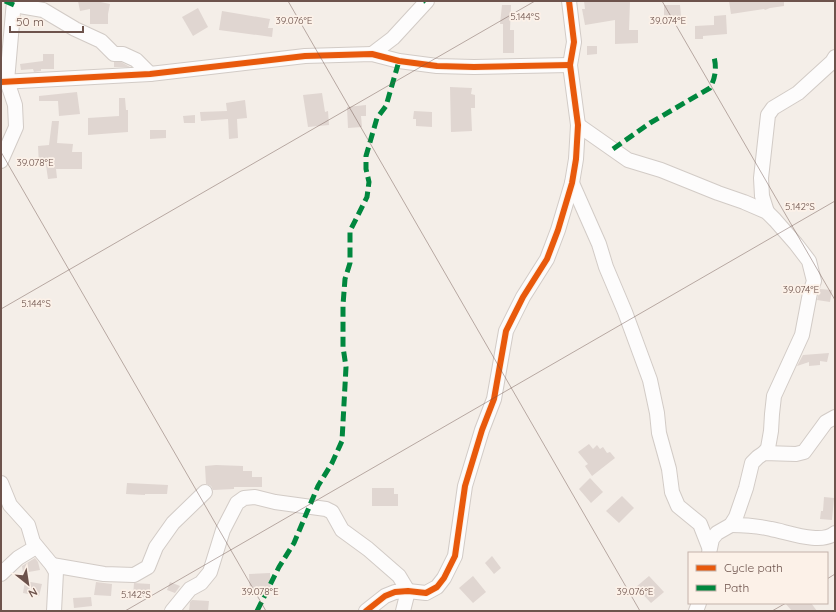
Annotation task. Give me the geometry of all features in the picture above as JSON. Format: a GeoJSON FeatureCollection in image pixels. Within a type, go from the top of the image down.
{"type":"FeatureCollection","features":[{"type":"Feature","properties":{"kind":"street"},"geometry":{"type":"LineString","coordinates":[[372,54],[393,38],[427,1]]}},
{"type":"Feature","properties":{"kind":"street"},"geometry":{"type":"LineString","coordinates":[[366,611],[385,596],[395,592],[408,591],[426,593],[437,587],[444,578],[455,556],[465,486],[482,430],[494,399],[506,331],[523,297],[547,259],[558,230],[572,183],[576,160],[578,125],[570,64],[574,42],[569,1]]}},
{"type":"Feature","properties":{"kind":"street"},"geometry":{"type":"LineString","coordinates":[[1,161],[16,127],[15,105],[4,82],[14,3],[43,10],[75,29],[101,41],[114,54],[123,54],[136,60],[150,74]]}},
{"type":"Feature","properties":{"kind":"street"},"geometry":{"type":"LineString","coordinates":[[4,82],[150,74],[305,56],[372,54],[399,61],[437,66],[474,67],[570,64]]}},
{"type":"Feature","properties":{"kind":"street"},"geometry":{"type":"LineString","coordinates":[[767,212],[762,196],[761,178],[768,115],[774,108],[798,93],[832,62],[835,57]]}},
{"type":"Feature","properties":{"kind":"street"},"geometry":{"type":"LineString","coordinates":[[578,125],[628,160],[661,170],[767,212],[809,261],[814,281],[810,293],[802,335],[774,396],[768,448],[752,463],[746,488],[736,517],[731,524],[712,539],[709,550]]}},
{"type":"Feature","properties":{"kind":"street"},"geometry":{"type":"LineString","coordinates":[[572,183],[599,244],[606,267],[623,306],[650,380],[657,413],[659,433],[669,469],[672,492],[678,506],[700,524],[709,550]]}},
{"type":"Feature","properties":{"kind":"street"},"geometry":{"type":"LineString","coordinates":[[764,453],[796,454],[804,452],[826,422],[835,417]]}},
{"type":"Feature","properties":{"kind":"street"},"geometry":{"type":"LineString","coordinates":[[1,483],[10,505],[28,525],[36,547],[52,565],[56,572],[54,611]]}},
{"type":"Feature","properties":{"kind":"street"},"geometry":{"type":"LineString","coordinates":[[52,565],[104,574],[134,575],[148,567],[156,547],[173,523],[205,492]]}},
{"type":"Feature","properties":{"kind":"street"},"geometry":{"type":"LineString","coordinates":[[172,611],[190,589],[201,583],[210,572],[223,530],[238,503],[244,498],[255,496],[275,502],[326,509],[332,512],[342,530],[368,549],[399,576],[408,591],[403,611]]}},
{"type":"Feature","properties":{"kind":"street"},"geometry":{"type":"LineString","coordinates":[[731,524],[752,525],[819,538],[832,536],[835,533]]}},
{"type":"Feature","properties":{"kind":"street"},"geometry":{"type":"LineString","coordinates":[[1,574],[18,558],[36,547]]}},
{"type":"Feature","properties":{"kind":"building"},"geometry":{"type":"Polygon","coordinates":[[[78,1],[96,1],[110,4],[108,24],[90,24],[90,9],[80,11],[78,1]]]}},
{"type":"Feature","properties":{"kind":"building"},"geometry":{"type":"Polygon","coordinates":[[[584,1],[630,1],[629,30],[638,30],[638,43],[615,44],[615,20],[585,25],[582,9],[585,9],[584,1]]]}},
{"type":"Feature","properties":{"kind":"building"},"geometry":{"type":"Polygon","coordinates":[[[729,1],[784,1],[784,6],[731,14],[729,1]]]}},
{"type":"Feature","properties":{"kind":"building"},"geometry":{"type":"Polygon","coordinates":[[[502,5],[511,5],[510,30],[514,30],[514,53],[503,53],[503,24],[500,24],[502,5]]]}},
{"type":"Feature","properties":{"kind":"building"},"geometry":{"type":"Polygon","coordinates":[[[664,5],[680,5],[681,16],[664,16],[664,5]]]}},
{"type":"Feature","properties":{"kind":"building"},"geometry":{"type":"Polygon","coordinates":[[[198,8],[208,27],[193,36],[182,17],[198,8]]]}},
{"type":"Feature","properties":{"kind":"building"},"geometry":{"type":"Polygon","coordinates":[[[222,11],[270,19],[268,28],[273,28],[272,37],[219,30],[222,11]]]}},
{"type":"Feature","properties":{"kind":"building"},"geometry":{"type":"Polygon","coordinates":[[[726,15],[727,34],[703,36],[703,39],[695,39],[695,26],[714,25],[714,16],[726,15]]]}},
{"type":"Feature","properties":{"kind":"building"},"geometry":{"type":"Polygon","coordinates":[[[587,46],[597,46],[597,54],[587,55],[587,46]]]}},
{"type":"Feature","properties":{"kind":"building"},"geometry":{"type":"Polygon","coordinates":[[[43,54],[54,54],[54,69],[41,69],[41,71],[34,72],[33,69],[21,70],[20,64],[43,61],[43,54]]]}},
{"type":"Feature","properties":{"kind":"building"},"geometry":{"type":"Polygon","coordinates":[[[114,62],[121,62],[130,67],[114,67],[114,62]]]}},
{"type":"Feature","properties":{"kind":"building"},"geometry":{"type":"Polygon","coordinates":[[[450,87],[472,88],[471,94],[475,95],[475,108],[471,108],[472,131],[451,132],[450,87]]]}},
{"type":"Feature","properties":{"kind":"building"},"geometry":{"type":"Polygon","coordinates":[[[77,92],[80,114],[59,116],[58,101],[39,101],[39,96],[77,92]]]}},
{"type":"Feature","properties":{"kind":"building"},"geometry":{"type":"Polygon","coordinates":[[[322,93],[325,112],[328,111],[329,125],[308,127],[303,95],[322,93]]]}},
{"type":"Feature","properties":{"kind":"building"},"geometry":{"type":"Polygon","coordinates":[[[119,98],[125,98],[126,110],[128,110],[128,132],[88,135],[88,118],[119,116],[119,98]]]}},
{"type":"Feature","properties":{"kind":"building"},"geometry":{"type":"Polygon","coordinates":[[[245,100],[247,118],[237,119],[238,138],[229,139],[228,119],[201,121],[200,112],[227,111],[226,103],[245,100]]]}},
{"type":"Feature","properties":{"kind":"building"},"geometry":{"type":"Polygon","coordinates":[[[366,105],[366,116],[361,116],[362,127],[348,128],[347,107],[366,105]]]}},
{"type":"Feature","properties":{"kind":"building"},"geometry":{"type":"Polygon","coordinates":[[[414,111],[432,112],[432,127],[416,126],[416,119],[413,119],[414,111]]]}},
{"type":"Feature","properties":{"kind":"building"},"geometry":{"type":"Polygon","coordinates":[[[195,115],[195,123],[184,123],[183,116],[195,115]]]}},
{"type":"Feature","properties":{"kind":"building"},"geometry":{"type":"Polygon","coordinates":[[[52,121],[59,121],[57,143],[73,144],[72,152],[82,152],[82,169],[56,169],[57,178],[48,179],[46,165],[39,165],[38,146],[49,145],[52,121]]]}},
{"type":"Feature","properties":{"kind":"building"},"geometry":{"type":"Polygon","coordinates":[[[150,130],[166,130],[166,138],[150,139],[150,130]]]}},
{"type":"Feature","properties":{"kind":"building"},"geometry":{"type":"Polygon","coordinates":[[[820,289],[832,290],[830,302],[817,300],[820,289]]]}},
{"type":"Feature","properties":{"kind":"building"},"geometry":{"type":"Polygon","coordinates":[[[829,353],[827,362],[820,361],[820,365],[809,366],[809,362],[797,366],[803,355],[829,353]]]}},
{"type":"Feature","properties":{"kind":"building"},"geometry":{"type":"Polygon","coordinates":[[[589,444],[593,449],[597,445],[600,449],[603,447],[607,453],[610,452],[615,458],[592,476],[585,466],[588,464],[578,452],[589,444]]]}},
{"type":"Feature","properties":{"kind":"building"},"geometry":{"type":"Polygon","coordinates":[[[205,466],[243,466],[243,471],[252,471],[252,477],[262,477],[262,487],[234,487],[234,489],[213,490],[211,486],[206,484],[205,466]]]}},
{"type":"Feature","properties":{"kind":"building"},"geometry":{"type":"Polygon","coordinates":[[[590,478],[603,492],[591,503],[579,489],[590,478]]]}},
{"type":"Feature","properties":{"kind":"building"},"geometry":{"type":"Polygon","coordinates":[[[127,483],[168,485],[167,494],[126,494],[127,483]]]}},
{"type":"Feature","properties":{"kind":"building"},"geometry":{"type":"Polygon","coordinates":[[[372,488],[394,488],[394,494],[398,494],[398,506],[372,506],[372,488]]]}},
{"type":"Feature","properties":{"kind":"building"},"geometry":{"type":"Polygon","coordinates":[[[622,496],[634,508],[619,523],[606,511],[622,496]]]}},
{"type":"Feature","properties":{"kind":"building"},"geometry":{"type":"Polygon","coordinates":[[[824,497],[834,498],[832,520],[820,519],[821,511],[823,511],[824,497]]]}},
{"type":"Feature","properties":{"kind":"building"},"geometry":{"type":"Polygon","coordinates":[[[492,556],[501,568],[494,574],[485,563],[492,556]]]}},
{"type":"Feature","properties":{"kind":"building"},"geometry":{"type":"Polygon","coordinates":[[[35,558],[38,562],[40,570],[23,573],[22,566],[35,558]]]}},
{"type":"Feature","properties":{"kind":"building"},"geometry":{"type":"Polygon","coordinates":[[[270,573],[271,594],[250,595],[249,574],[270,573]]]}},
{"type":"Feature","properties":{"kind":"building"},"geometry":{"type":"Polygon","coordinates":[[[473,576],[486,592],[473,603],[459,588],[473,576]]]}},
{"type":"Feature","properties":{"kind":"building"},"geometry":{"type":"Polygon","coordinates":[[[649,576],[664,592],[651,603],[636,587],[649,576]]]}},
{"type":"Feature","properties":{"kind":"building"},"geometry":{"type":"Polygon","coordinates":[[[25,581],[42,584],[39,596],[23,593],[25,581]]]}},
{"type":"Feature","properties":{"kind":"building"},"geometry":{"type":"Polygon","coordinates":[[[96,582],[112,584],[111,596],[94,595],[96,582]]]}},
{"type":"Feature","properties":{"kind":"building"},"geometry":{"type":"Polygon","coordinates":[[[170,582],[180,586],[175,593],[167,590],[170,582]]]}},
{"type":"Feature","properties":{"kind":"building"},"geometry":{"type":"Polygon","coordinates":[[[134,583],[150,584],[150,598],[133,596],[134,583]]]}},
{"type":"Feature","properties":{"kind":"building"},"geometry":{"type":"Polygon","coordinates":[[[91,597],[92,606],[74,608],[73,598],[91,597]]]}},
{"type":"Feature","properties":{"kind":"building"},"geometry":{"type":"Polygon","coordinates":[[[192,600],[209,601],[208,611],[189,611],[190,602],[192,600]]]}},
{"type":"Feature","properties":{"kind":"building"},"geometry":{"type":"Polygon","coordinates":[[[786,604],[812,604],[817,611],[792,611],[786,604]]]}},
{"type":"Feature","properties":{"kind":"marked path"},"geometry":{"type":"LineString","coordinates":[[5,1],[14,5]]}},
{"type":"Feature","properties":{"kind":"marked path"},"geometry":{"type":"LineString","coordinates":[[613,149],[650,123],[710,88],[714,80],[715,71],[713,54]]}},
{"type":"Feature","properties":{"kind":"marked path"},"geometry":{"type":"LineString","coordinates":[[257,611],[279,567],[294,543],[318,486],[332,463],[342,441],[346,367],[343,347],[343,305],[345,279],[350,263],[350,231],[367,197],[369,182],[366,169],[366,156],[377,118],[386,106],[399,61]]}},
{"type":"Feature","properties":{"kind":"cycle path"},"geometry":{"type":"LineString","coordinates":[[366,611],[385,596],[395,592],[408,591],[426,593],[437,587],[444,578],[455,556],[465,486],[482,430],[494,399],[506,331],[523,297],[547,259],[558,230],[572,183],[576,159],[578,125],[570,65],[574,42],[569,1]]}},
{"type":"Feature","properties":{"kind":"cycle path"},"geometry":{"type":"LineString","coordinates":[[1,82],[150,74],[305,56],[372,54],[399,61],[437,66],[474,67],[570,65]]}}]}
